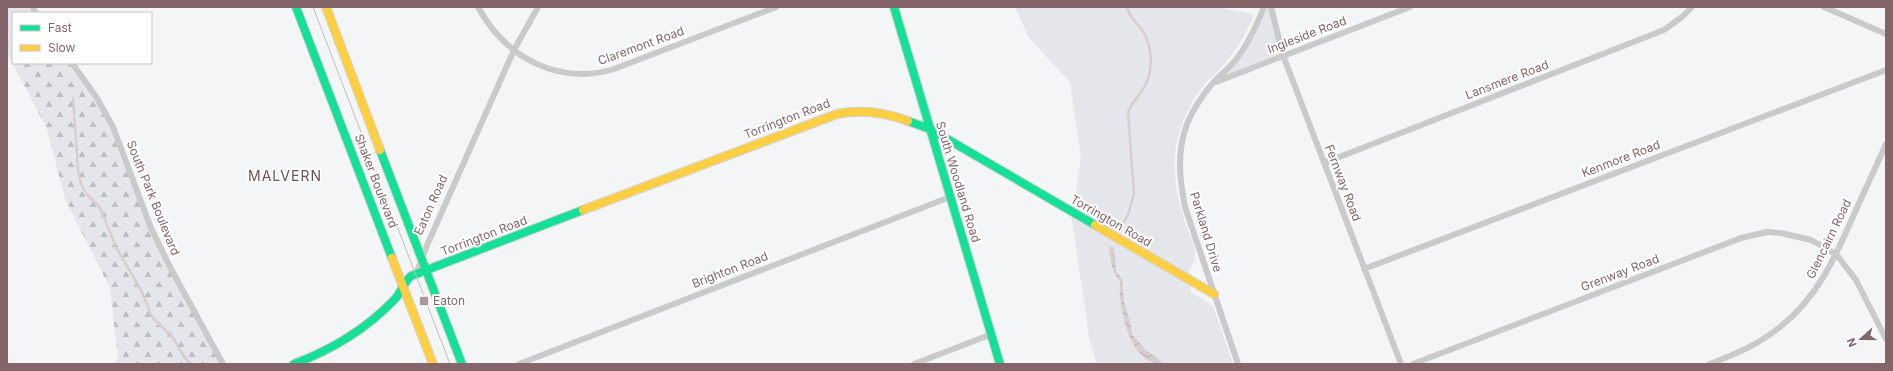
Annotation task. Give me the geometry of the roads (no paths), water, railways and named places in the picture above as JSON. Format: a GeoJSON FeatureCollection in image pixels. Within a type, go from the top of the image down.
{"type":"FeatureCollection","features":[{"type":"Feature","properties":{"kind":"street","name":"Shaker Boulevard"},"geometry":{"type":"LineString","coordinates":[[296,7],[433,364]]}},
{"type":"Feature","properties":{"kind":"street","name":"Shaker Boulevard"},"geometry":{"type":"LineString","coordinates":[[326,7],[462,364]]}},
{"type":"Feature","properties":{"kind":"street","name":"Claremont Road"},"geometry":{"type":"LineString","coordinates":[[478,7],[496,34],[514,50],[533,62],[554,70],[576,75],[594,74],[614,69],[776,7]]}},
{"type":"Feature","properties":{"kind":"street","name":"Eaton Road"},"geometry":{"type":"LineString","coordinates":[[294,364],[336,347],[356,334],[395,299],[409,278],[416,274],[514,50],[538,7]]}},
{"type":"Feature","properties":{"kind":"street","name":"South Woodland Road"},"geometry":{"type":"LineString","coordinates":[[894,7],[1000,364]]}},
{"type":"Feature","properties":{"kind":"street","name":"Parkland Drive"},"geometry":{"type":"LineString","coordinates":[[1238,364],[1185,207],[1180,181],[1180,155],[1185,130],[1196,108],[1212,83],[1233,63],[1254,32],[1264,7]]}},
{"type":"Feature","properties":{"kind":"street","name":"Fernway Road"},"geometry":{"type":"LineString","coordinates":[[1271,7],[1283,55],[1401,364]]}},
{"type":"Feature","properties":{"kind":"street","name":"Ingleside Road"},"geometry":{"type":"LineString","coordinates":[[1212,83],[1410,7]]}},
{"type":"Feature","properties":{"kind":"street","name":"Lansmere Road"},"geometry":{"type":"LineString","coordinates":[[1324,163],[1664,30],[1682,18],[1692,7]]}},
{"type":"Feature","properties":{"kind":"street"},"geometry":{"type":"LineString","coordinates":[[1824,7],[1886,34]]}},
{"type":"Feature","properties":{"kind":"street","name":"South Park Boulevard"},"geometry":{"type":"LineString","coordinates":[[73,64],[97,98],[113,127],[151,228],[170,267],[223,364]]}},
{"type":"Feature","properties":{"kind":"street","name":"Kenmore Road"},"geometry":{"type":"LineString","coordinates":[[1364,269],[1886,70]]}},
{"type":"Feature","properties":{"kind":"street","name":"Torrington Road"},"geometry":{"type":"LineString","coordinates":[[416,274],[832,114],[851,111],[885,113],[930,129],[1214,294]]}},
{"type":"Feature","properties":{"kind":"street","name":"Glencairn Road"},"geometry":{"type":"LineString","coordinates":[[1710,364],[1754,345],[1781,327],[1812,296],[1836,254],[1886,144]]}},
{"type":"Feature","properties":{"kind":"street","name":"Brighton Road"},"geometry":{"type":"LineString","coordinates":[[519,364],[950,197]]}},
{"type":"Feature","properties":{"kind":"street","name":"Grenway Road"},"geometry":{"type":"LineString","coordinates":[[1412,364],[1755,234],[1781,233],[1798,236],[1836,254]]}},
{"type":"Feature","properties":{"kind":"street"},"geometry":{"type":"LineString","coordinates":[[1836,254],[1856,280],[1886,340]]}},
{"type":"Feature","properties":{"kind":"street"},"geometry":{"type":"LineString","coordinates":[[914,364],[992,334]]}},
{"type":"Feature","properties":{"kind":"water"},"geometry":{"type":"Polygon","coordinates":[[[1110,247],[1114,247],[1116,271],[1122,279],[1124,302],[1131,325],[1132,334],[1145,349],[1159,359],[1163,364],[1152,362],[1144,357],[1131,340],[1121,307],[1120,282],[1115,275],[1113,268],[1110,247]]]}},
{"type":"Feature","properties":{"kind":"waterway"},"geometry":{"type":"LineString","coordinates":[[1119,231],[1128,215],[1134,194],[1128,112],[1146,83],[1149,76],[1151,62],[1148,41],[1130,15],[1127,7]]}},
{"type":"Feature","properties":{"kind":"waterway"},"geometry":{"type":"LineString","coordinates":[[73,97],[78,170],[81,184],[87,195],[101,210],[116,247],[142,292],[152,317],[173,338],[185,358],[191,364]]}},
{"type":"Feature","properties":{"kind":"waterway"},"geometry":{"type":"LineString","coordinates":[[1110,248],[1111,255]]}},
{"type":"Feature","properties":{"kind":"tram line"},"geometry":{"type":"LineString","coordinates":[[313,7],[450,364]]}},
{"type":"Feature","properties":{"kind":"place","name":"Eaton"},"geometry":{"type":"Point","coordinates":[424,301]}},
{"type":"Feature","properties":{"kind":"district","name":"MALVERN"},"geometry":{"type":"Point","coordinates":[285,176]}}]}
